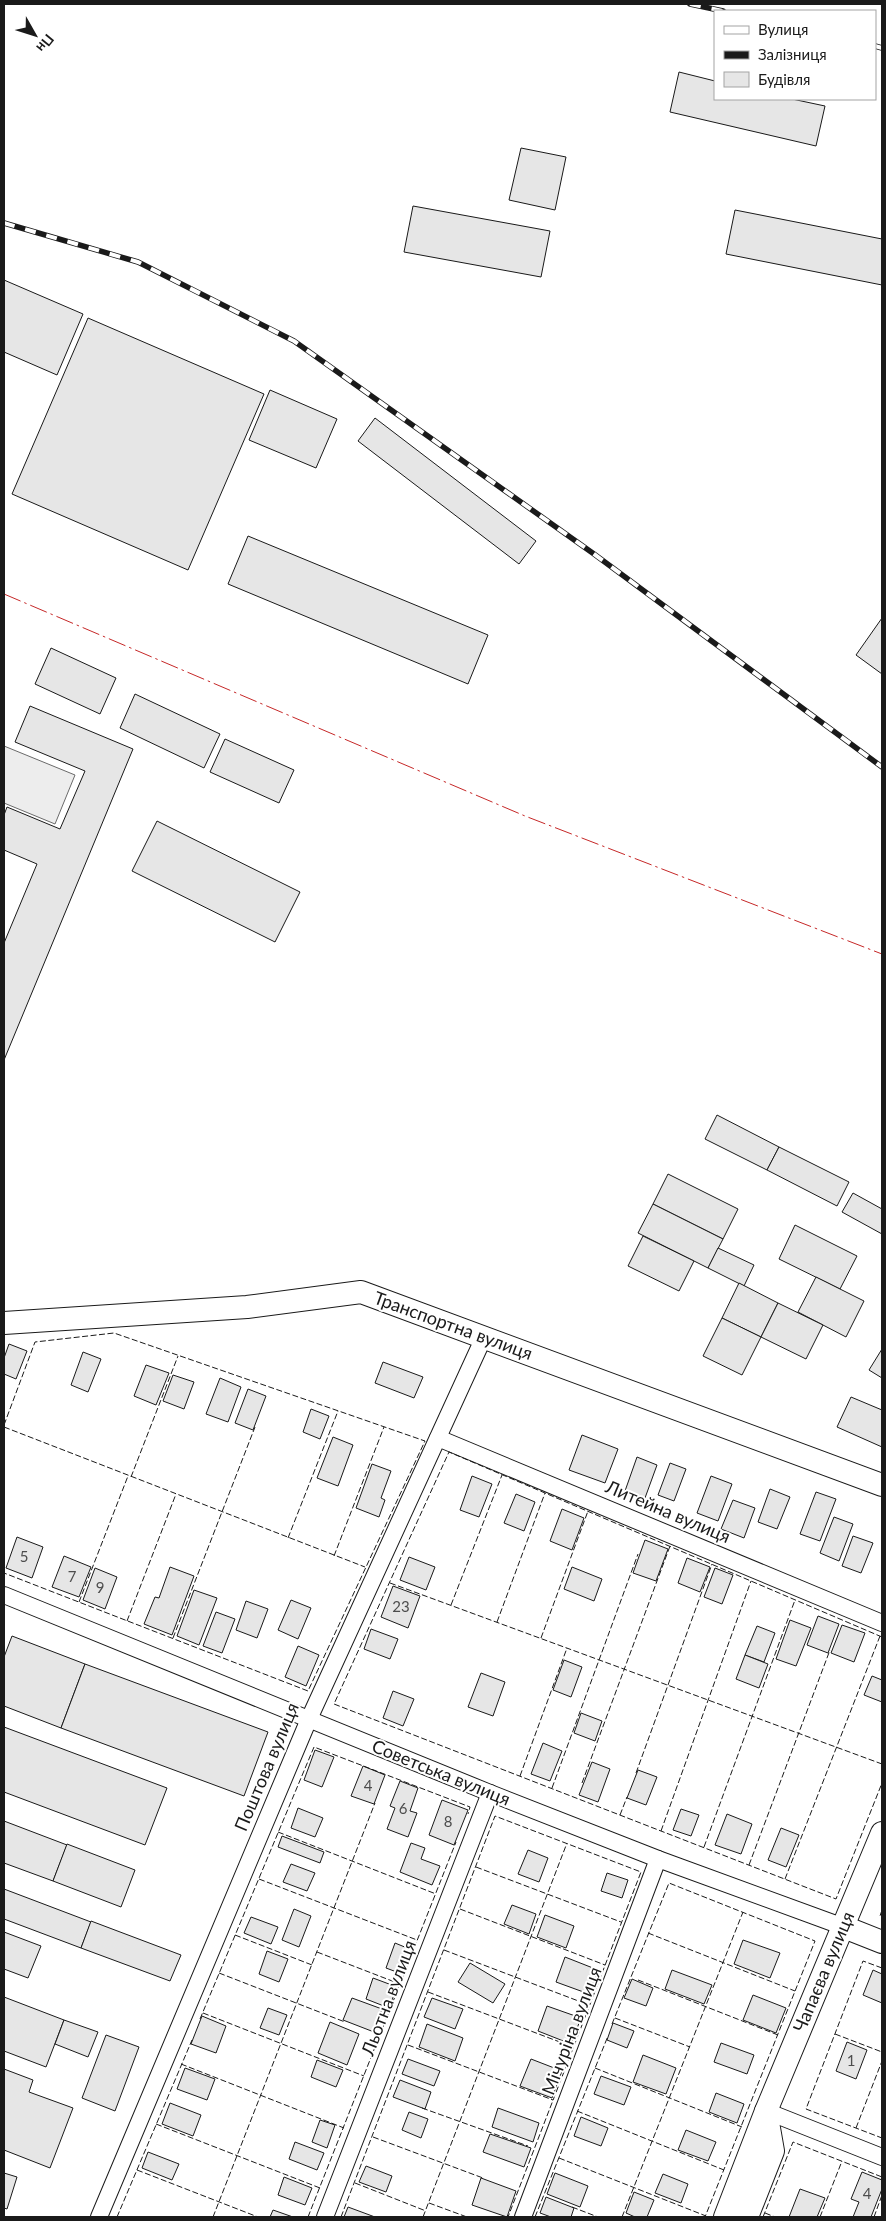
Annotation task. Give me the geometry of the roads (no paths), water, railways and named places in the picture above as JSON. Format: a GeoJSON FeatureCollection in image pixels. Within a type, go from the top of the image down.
{"type":"FeatureCollection","features":[{"type":"Feature","properties":{"kind":"street","name":"Транспортна вулиця"},"geometry":{"type":"LineString","coordinates":[[4,1323],[247,1307],[362,1292],[882,1485]]}},
{"type":"Feature","properties":{"kind":"street","name":"Поштова вулиця"},"geometry":{"type":"LineString","coordinates":[[99,2217],[309,1719],[484,1337]]}},
{"type":"Feature","properties":{"kind":"street","name":"Литейна вулиця"},"geometry":{"type":"LineString","coordinates":[[438,1438],[882,1623]]}},
{"type":"Feature","properties":{"kind":"street","name":"Советська вулиця"},"geometry":{"type":"LineString","coordinates":[[4,1596],[490,1793],[658,1859],[882,1942]]}},
{"type":"Feature","properties":{"kind":"street","name":"Льотна вулиця"},"geometry":{"type":"LineString","coordinates":[[325,2217],[490,1793]]}},
{"type":"Feature","properties":{"kind":"street","name":"Чапаєва вулиця"},"geometry":{"type":"LineString","coordinates":[[725,2217],[766,2111],[882,1833]]}},
{"type":"Feature","properties":{"kind":"street","name":"Мічуріна вулиця"},"geometry":{"type":"LineString","coordinates":[[523,2217],[658,1859]]}},
{"type":"Feature","properties":{"kind":"street"},"geometry":{"type":"LineString","coordinates":[[766,2111],[882,2157]]}},
{"type":"Feature","properties":{"kind":"street"},"geometry":{"type":"LineString","coordinates":[[747,2217],[773,2151],[766,2111]]}},
{"type":"Feature","properties":{"kind":"railway"},"geometry":{"type":"LineString","coordinates":[[690,4],[718,10]]}},
{"type":"Feature","properties":{"kind":"railway"},"geometry":{"type":"LineString","coordinates":[[876,46],[882,48]]}},
{"type":"Feature","properties":{"kind":"railway"},"geometry":{"type":"LineString","coordinates":[[4,223],[138,262],[294,341],[594,554],[882,767]]}}]}
